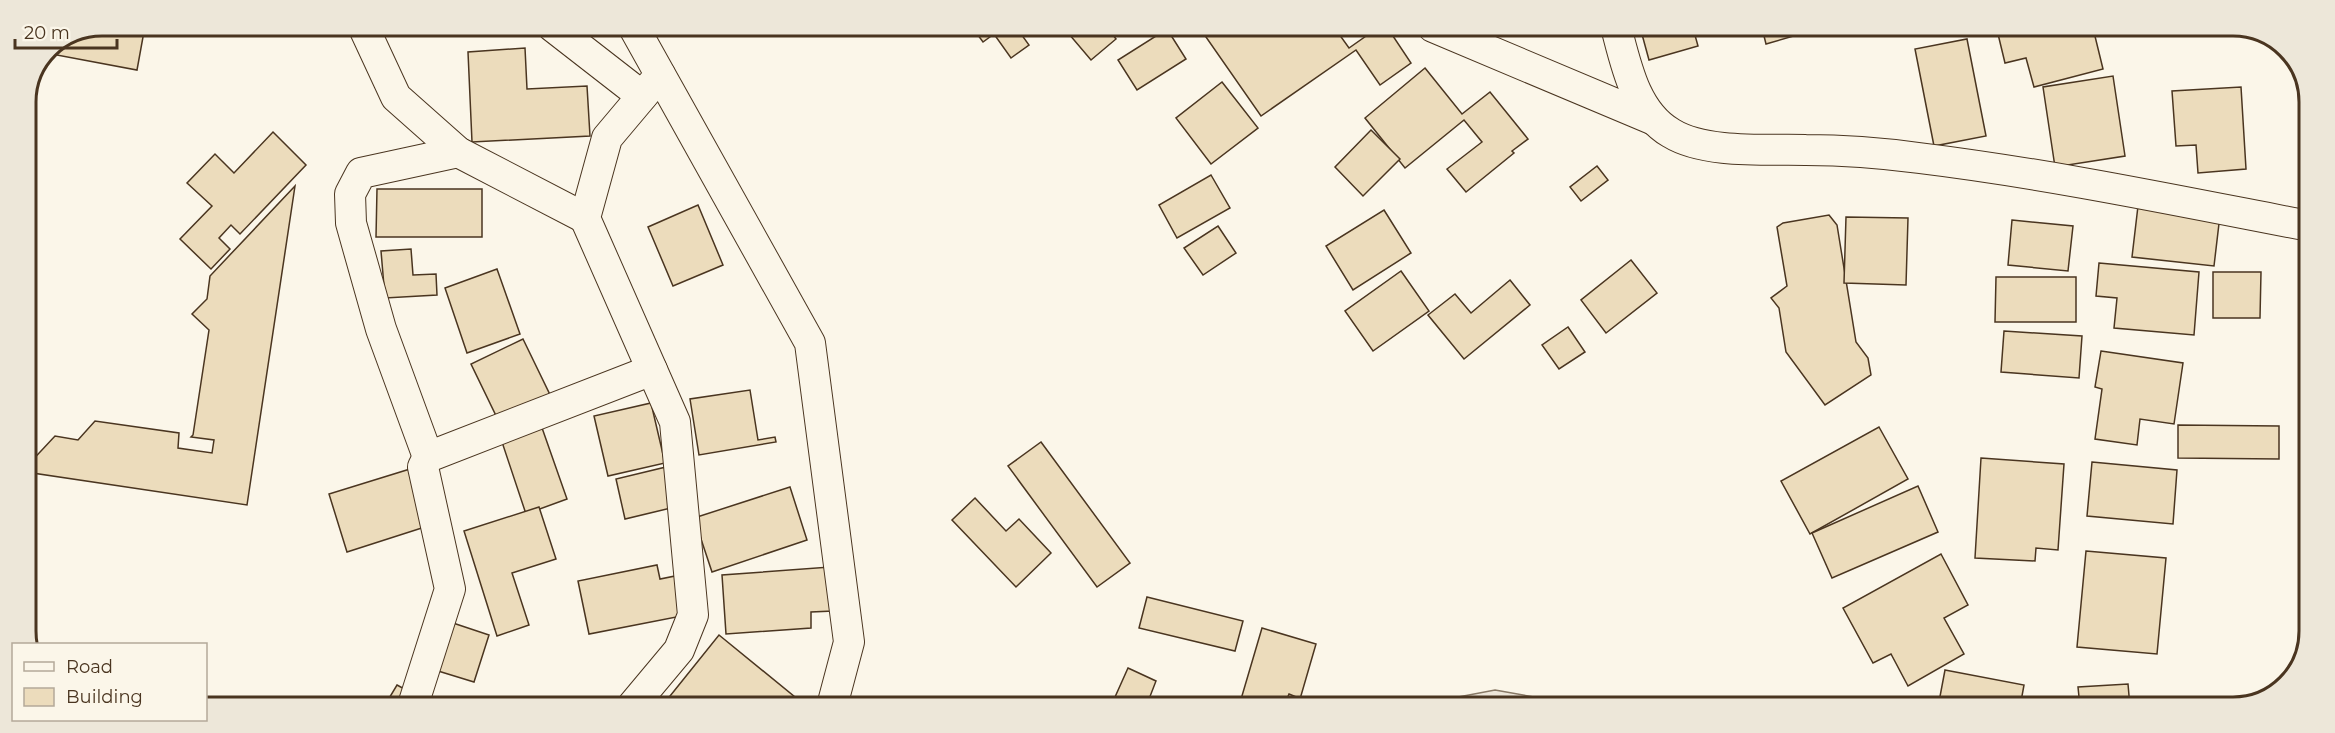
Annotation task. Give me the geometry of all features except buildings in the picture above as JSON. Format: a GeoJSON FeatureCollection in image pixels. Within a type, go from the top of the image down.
{"type":"FeatureCollection","features":[{"type":"Feature","properties":{"kind":"street"},"geometry":{"type":"LineString","coordinates":[[368,36],[396,97],[458,152],[585,218],[675,422],[693,615],[679,650],[640,697]]}},
{"type":"Feature","properties":{"kind":"street"},"geometry":{"type":"LineString","coordinates":[[569,36],[651,85]]}},
{"type":"Feature","properties":{"kind":"street"},"geometry":{"type":"LineString","coordinates":[[636,36],[651,85],[810,343],[849,642],[834,697]]}},
{"type":"Feature","properties":{"kind":"street"},"geometry":{"type":"LineString","coordinates":[[1454,36],[1654,120],[1672,134],[1691,141],[1734,149],[1808,150],[1928,159],[2065,178],[2299,224]]}},
{"type":"Feature","properties":{"kind":"street"},"geometry":{"type":"LineString","coordinates":[[1619,36],[1636,91],[1654,120]]}},
{"type":"Feature","properties":{"kind":"street"},"geometry":{"type":"LineString","coordinates":[[585,218],[607,138],[651,85]]}},
{"type":"Feature","properties":{"kind":"street"},"geometry":{"type":"LineString","coordinates":[[428,457],[381,329],[351,223],[350,194],[361,173],[458,152]]}},
{"type":"Feature","properties":{"kind":"street"},"geometry":{"type":"LineString","coordinates":[[416,697],[450,589],[423,467],[428,457],[652,370]]}},
{"type":"Feature","properties":{"kind":"shaded area"},"geometry":{"type":"Polygon","coordinates":[[[1495,690],[1534,697],[1458,697],[1495,690]]]}}]}
